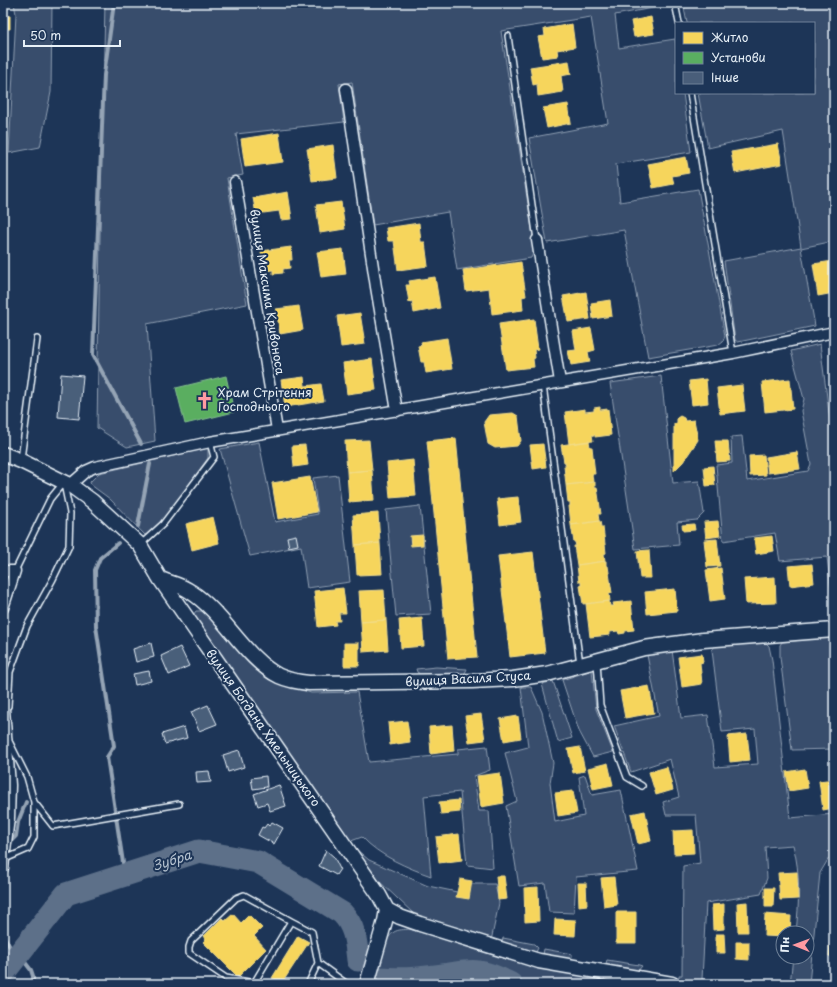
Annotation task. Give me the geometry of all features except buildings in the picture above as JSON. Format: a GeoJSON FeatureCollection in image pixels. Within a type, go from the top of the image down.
{"type":"FeatureCollection","features":[{"type":"Feature","properties":{"kind":"street"},"geometry":{"type":"LineString","coordinates":[[346,89],[376,287],[397,411]]}},
{"type":"Feature","properties":{"kind":"street","name":"вулиця Максима Кривоноса"},"geometry":{"type":"LineString","coordinates":[[235,182],[276,430]]}},
{"type":"Feature","properties":{"kind":"street"},"geometry":{"type":"LineString","coordinates":[[537,240],[560,382]]}},
{"type":"Feature","properties":{"kind":"street"},"geometry":{"type":"LineString","coordinates":[[67,483],[95,467],[210,442],[733,353],[834,332]]}},
{"type":"Feature","properties":{"kind":"street","name":"вулиця Богдана Хмельницького"},"geometry":{"type":"LineString","coordinates":[[3,454],[67,483],[92,500],[140,544],[160,579],[379,895],[387,910]]}},
{"type":"Feature","properties":{"kind":"street"},"geometry":{"type":"LineString","coordinates":[[3,571],[15,571],[3,608]]}},
{"type":"Feature","properties":{"kind":"street","name":"вулиця Василя Стуса"},"geometry":{"type":"LineString","coordinates":[[160,579],[180,586],[191,592],[212,609],[259,662],[279,676],[309,684],[465,682],[513,679],[531,677],[580,666],[644,648],[696,641],[834,630]]}},
{"type":"Feature","properties":{"kind":"street"},"geometry":{"type":"LineString","coordinates":[[3,697],[10,785],[10,818],[3,864]]}},
{"type":"Feature","properties":{"kind":"street"},"geometry":{"type":"LineString","coordinates":[[367,984],[387,910],[420,924],[543,962],[672,984]]}},
{"type":"Feature","properties":{"kind":"lane"},"geometry":{"type":"LineString","coordinates":[[676,3],[679,22]]}},
{"type":"Feature","properties":{"kind":"lane"},"geometry":{"type":"LineString","coordinates":[[508,36],[537,240]]}},
{"type":"Feature","properties":{"kind":"lane"},"geometry":{"type":"LineString","coordinates":[[690,94],[733,353]]}},
{"type":"Feature","properties":{"kind":"lane"},"geometry":{"type":"LineString","coordinates":[[21,461],[37,339]]}},
{"type":"Feature","properties":{"kind":"lane"},"geometry":{"type":"LineString","coordinates":[[543,385],[580,666]]}},
{"type":"Feature","properties":{"kind":"lane"},"geometry":{"type":"LineString","coordinates":[[140,544],[163,524],[214,457],[210,442]]}},
{"type":"Feature","properties":{"kind":"lane"},"geometry":{"type":"LineString","coordinates":[[15,571],[50,499],[67,483]]}},
{"type":"Feature","properties":{"kind":"lane"},"geometry":{"type":"LineString","coordinates":[[3,864],[28,849],[34,837],[34,802],[27,777],[6,736],[10,672],[26,626],[53,579],[68,546],[70,513],[67,483]]}},
{"type":"Feature","properties":{"kind":"lane"},"geometry":{"type":"LineString","coordinates":[[597,661],[600,705],[627,777],[642,786]]}},
{"type":"Feature","properties":{"kind":"lane"},"geometry":{"type":"LineString","coordinates":[[34,802],[52,826],[179,804]]}},
{"type":"Feature","properties":{"kind":"lane"},"geometry":{"type":"LineString","coordinates":[[291,921],[257,984],[226,978],[189,953],[191,941],[236,898],[244,895],[312,932],[318,963],[308,984]]}},
{"type":"Feature","properties":{"kind":"lane"},"geometry":{"type":"LineString","coordinates":[[318,963],[347,984]]}},
{"type":"Feature","properties":{"kind":"shaded area"},"geometry":{"type":"Polygon","coordinates":[[[14,3],[52,3],[51,92],[40,147],[9,153],[16,14],[14,3]]]}},
{"type":"Feature","properties":{"kind":"shaded area"},"geometry":{"type":"Polygon","coordinates":[[[105,3],[668,3],[669,5],[615,15],[619,48],[675,39],[675,94],[683,94],[691,152],[616,164],[620,202],[698,189],[725,336],[723,341],[718,345],[648,357],[624,230],[547,243],[529,138],[608,123],[591,17],[501,31],[535,249],[531,258],[457,270],[448,212],[373,225],[352,82],[339,84],[344,122],[236,134],[243,175],[227,178],[247,304],[147,324],[155,441],[127,447],[97,428],[105,3]]]}},
{"type":"Feature","properties":{"kind":"shaded area"},"geometry":{"type":"Polygon","coordinates":[[[707,3],[834,3],[834,241],[801,248],[815,326],[738,342],[735,340],[724,261],[801,247],[783,131],[708,148],[698,94],[815,94],[815,22],[687,22],[684,8],[707,3]]]}},
{"type":"Feature","properties":{"kind":"shaded area"},"geometry":{"type":"Polygon","coordinates":[[[820,344],[834,451],[834,617],[827,557],[780,561],[775,533],[723,541],[716,465],[732,463],[731,437],[742,436],[747,481],[808,471],[811,464],[801,411],[804,399],[791,351],[820,344]]]}},
{"type":"Feature","properties":{"kind":"shaded area"},"geometry":{"type":"Polygon","coordinates":[[[661,376],[673,483],[699,481],[704,513],[697,520],[677,522],[679,545],[635,549],[610,383],[661,376]]]}},
{"type":"Feature","properties":{"kind":"shaded area"},"geometry":{"type":"Polygon","coordinates":[[[259,442],[275,522],[318,514],[313,478],[338,475],[350,582],[307,588],[301,546],[250,556],[220,449],[259,442]]]}},
{"type":"Feature","properties":{"kind":"shaded area"},"geometry":{"type":"Polygon","coordinates":[[[208,448],[208,458],[161,523],[145,535],[110,499],[91,485],[90,482],[99,473],[208,448]]]}},
{"type":"Feature","properties":{"kind":"shaded area"},"geometry":{"type":"Polygon","coordinates":[[[420,506],[431,614],[396,616],[386,510],[420,506]]]}},
{"type":"Feature","properties":{"kind":"shaded area"},"geometry":{"type":"Polygon","coordinates":[[[196,611],[203,611],[285,685],[311,693],[357,692],[369,762],[458,754],[458,749],[487,746],[490,770],[474,776],[479,811],[489,811],[493,868],[467,865],[460,792],[424,796],[431,876],[385,856],[362,837],[351,841],[193,615],[196,611]]]}},
{"type":"Feature","properties":{"kind":"shaded area"},"geometry":{"type":"Polygon","coordinates":[[[834,637],[834,749],[792,750],[780,657],[780,645],[782,642],[834,637]]]}},
{"type":"Feature","properties":{"kind":"shaded area"},"geometry":{"type":"Polygon","coordinates":[[[766,643],[769,646],[772,660],[790,818],[834,814],[834,855],[829,858],[820,873],[815,925],[796,925],[798,878],[796,856],[793,845],[765,847],[767,878],[761,894],[706,903],[702,979],[726,984],[704,984],[679,979],[679,975],[682,975],[683,866],[700,863],[696,815],[666,815],[663,802],[679,797],[670,759],[631,772],[614,726],[659,716],[647,655],[672,650],[681,718],[708,715],[715,767],[758,764],[755,729],[722,732],[712,650],[715,646],[766,643]]]}},
{"type":"Feature","properties":{"kind":"shaded area"},"geometry":{"type":"Polygon","coordinates":[[[436,667],[467,669],[463,675],[420,674],[416,669],[436,667]]]}},
{"type":"Feature","properties":{"kind":"shaded area"},"geometry":{"type":"Polygon","coordinates":[[[592,670],[596,709],[613,752],[593,757],[579,731],[562,680],[592,670]]]}},
{"type":"Feature","properties":{"kind":"shaded area"},"geometry":{"type":"Polygon","coordinates":[[[553,681],[572,738],[558,742],[542,684],[553,681]]]}},
{"type":"Feature","properties":{"kind":"shaded area"},"geometry":{"type":"Polygon","coordinates":[[[521,687],[531,687],[542,712],[553,763],[550,783],[555,822],[584,816],[579,777],[585,775],[592,795],[621,790],[638,871],[576,877],[574,913],[549,912],[545,883],[519,886],[506,806],[517,801],[505,753],[528,747],[521,687]]]}},
{"type":"Feature","properties":{"kind":"shaded area"},"geometry":{"type":"Polygon","coordinates":[[[357,850],[369,860],[428,886],[462,893],[466,884],[495,884],[499,903],[491,941],[415,915],[380,882],[357,850]]]}},
{"type":"Feature","properties":{"kind":"shaded area"},"geometry":{"type":"Polygon","coordinates":[[[409,929],[528,963],[539,968],[552,968],[633,984],[374,984],[381,956],[390,936],[396,931],[409,929]]]}},
{"type":"Feature","properties":{"kind":"shaded area"},"geometry":{"type":"Polygon","coordinates":[[[503,938],[534,944],[538,948],[534,953],[502,943],[503,938]]]}},
{"type":"Feature","properties":{"kind":"shaded area"},"geometry":{"type":"Polygon","coordinates":[[[544,949],[572,954],[572,957],[570,960],[543,955],[544,949]]]}},
{"type":"Feature","properties":{"kind":"shaded area"},"geometry":{"type":"Polygon","coordinates":[[[607,960],[642,966],[637,972],[605,967],[607,960]]]}},
{"type":"Feature","properties":{"kind":"shaded area"},"geometry":{"type":"Polygon","coordinates":[[[792,965],[811,965],[809,984],[790,984],[792,965]]]}},
{"type":"Feature","properties":{"kind":"waterway"},"geometry":{"type":"LineString","coordinates":[[114,3],[104,75],[93,355],[141,444]]}},
{"type":"Feature","properties":{"kind":"waterway"},"geometry":{"type":"LineString","coordinates":[[138,526],[150,464]]}},
{"type":"Feature","properties":{"kind":"waterway"},"geometry":{"type":"LineString","coordinates":[[118,543],[100,558],[95,570],[96,626],[114,746],[107,757],[125,876]]}},
{"type":"Feature","properties":{"kind":"waterway"},"geometry":{"type":"LineString","coordinates":[[7,845],[16,836],[18,822],[26,802]]}},
{"type":"Feature","properties":{"kind":"waterway","name":"Зубра"},"geometry":{"type":"LineString","coordinates":[[3,974],[66,894],[199,851],[258,862],[342,913],[350,923],[358,960]]}},
{"type":"Feature","properties":{"kind":"waterway","name":"Зубра"},"geometry":{"type":"LineString","coordinates":[[3,934],[12,951],[24,961],[31,970],[33,984]]}},
{"type":"Feature","properties":{"kind":"waterway","name":"Зубра"},"geometry":{"type":"LineString","coordinates":[[380,978],[395,979],[427,977],[474,972],[491,975],[511,984]]}},
{"type":"Feature","properties":{"kind":"waterway","name":"Зубра"},"geometry":{"type":"LineString","coordinates":[[396,979],[396,984]]}},
{"type":"Feature","properties":{"kind":"place","name":"Храм Стрітення Господнього"},"geometry":{"type":"Point","coordinates":[205,400]}}]}
